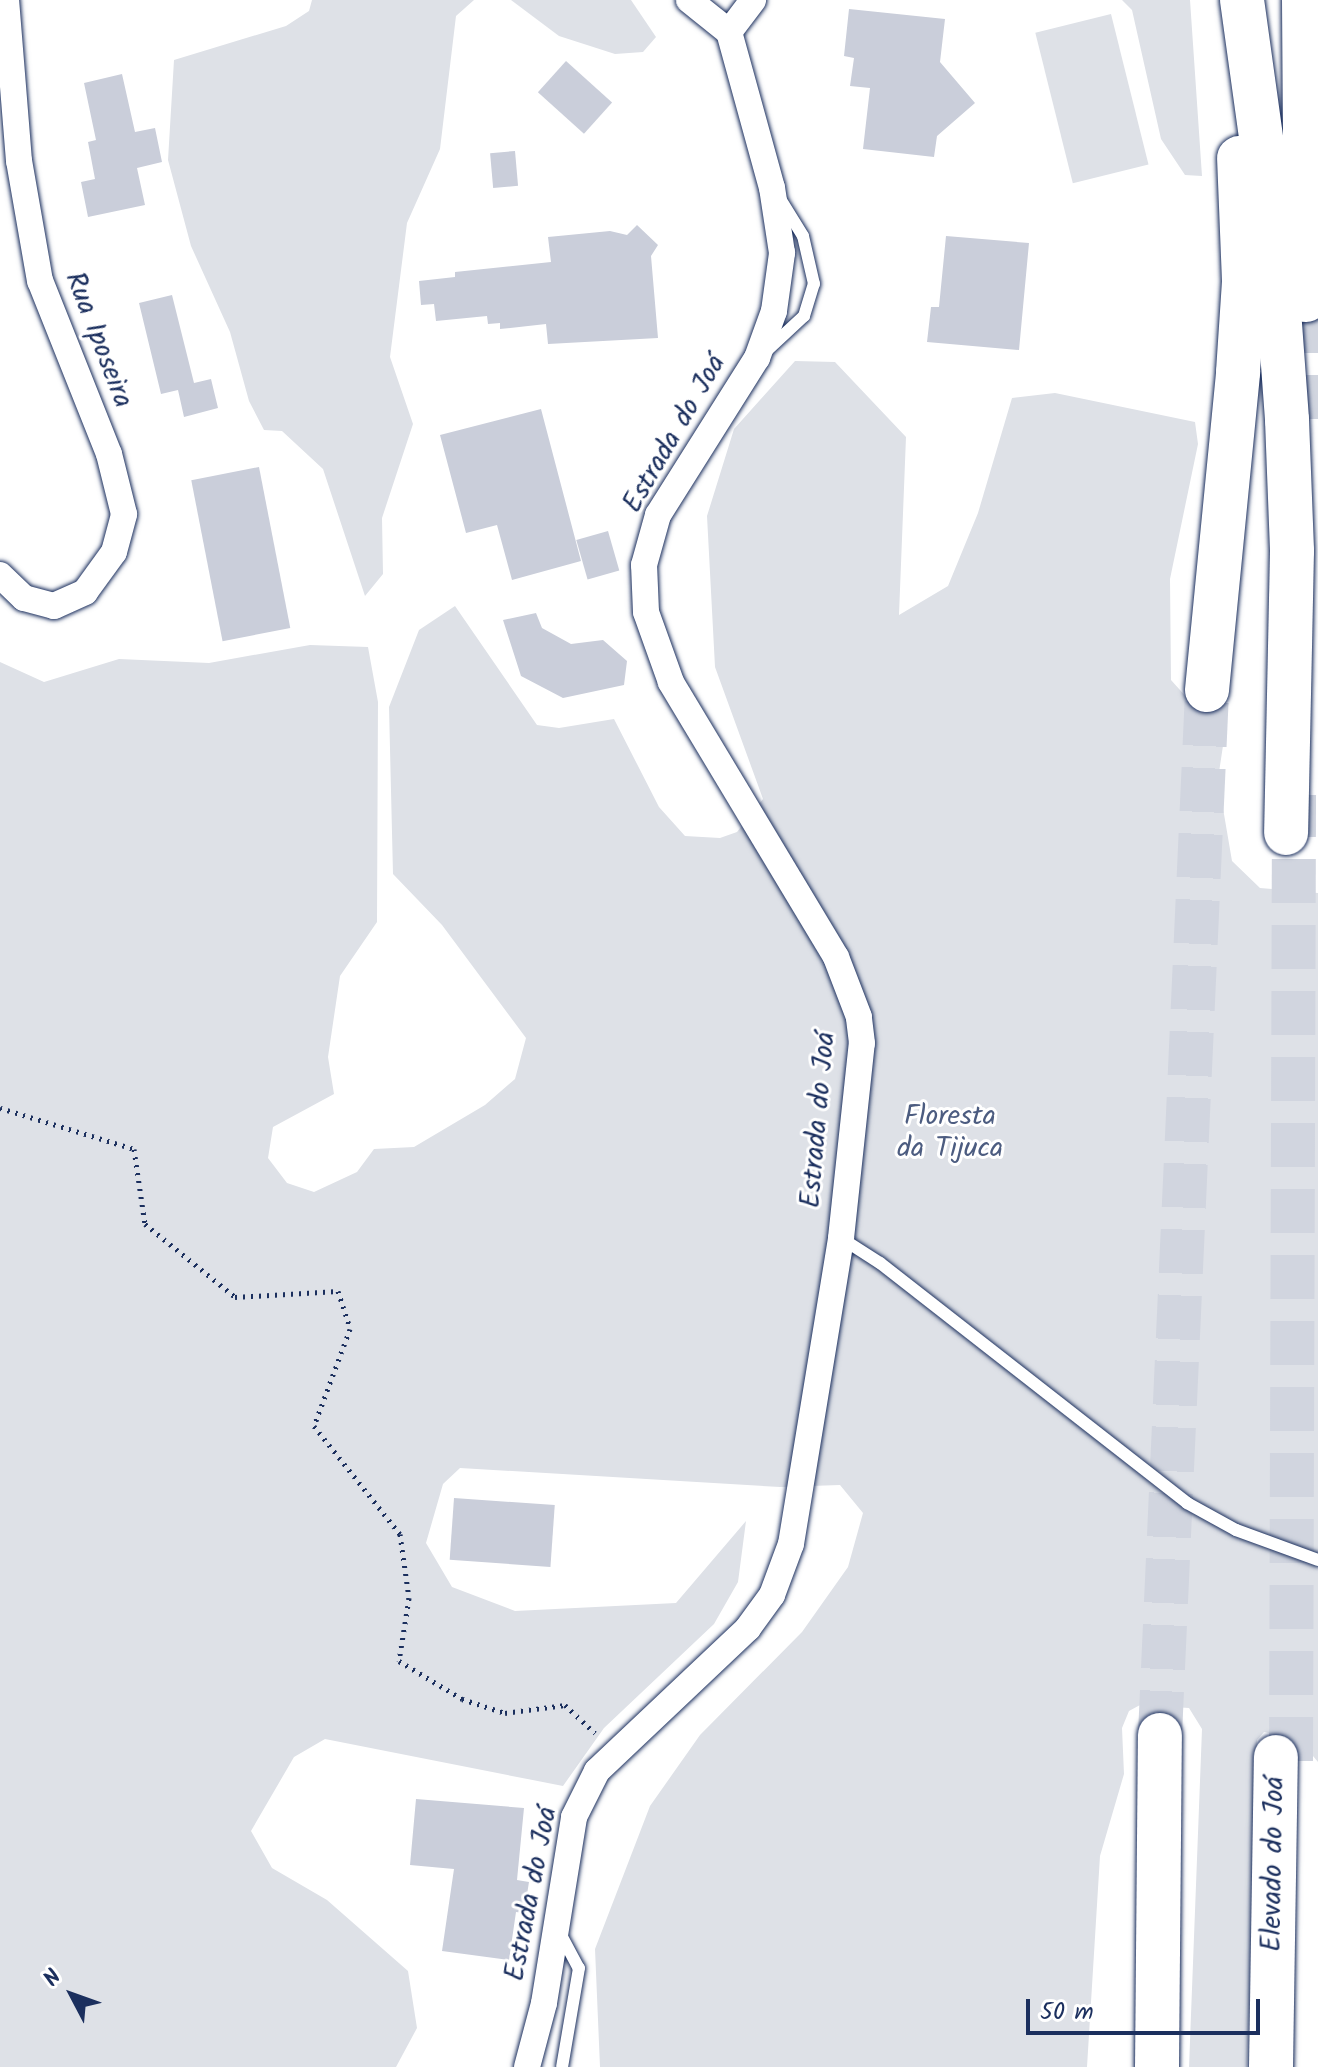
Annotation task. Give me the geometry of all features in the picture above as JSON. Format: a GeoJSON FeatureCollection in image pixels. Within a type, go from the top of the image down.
{"type":"FeatureCollection","features":[{"type":"Feature","properties":{"kind":"highway"},"geometry":{"type":"LineString","coordinates":[[1207,690],[1244,281],[1234,0]]}},
{"type":"Feature","properties":{"kind":"highway"},"geometry":{"type":"LineString","coordinates":[[1242,0],[1261,128],[1287,420],[1292,551],[1286,833]]}},
{"type":"Feature","properties":{"kind":"highway"},"geometry":{"type":"LineString","coordinates":[[1304,0],[1306,315]]}},
{"type":"Feature","properties":{"kind":"highway"},"geometry":{"type":"LineString","coordinates":[[1157,2067],[1160,1735]]}},
{"type":"Feature","properties":{"kind":"highway","name":"Elevado do Joá"},"geometry":{"type":"LineString","coordinates":[[1271,2067],[1284,1759],[1288,2067]]}},
{"type":"Feature","properties":{"kind":"street","name":"Rua Iposeira"},"geometry":{"type":"LineString","coordinates":[[0,575],[24,598],[54,606],[85,592],[114,552],[124,514],[109,454],[40,281],[19,161],[6,0]]}},
{"type":"Feature","properties":{"kind":"street"},"geometry":{"type":"LineString","coordinates":[[689,0],[729,32],[753,0]]}},
{"type":"Feature","properties":{"kind":"street","name":"Estrada do Joá"},"geometry":{"type":"LineString","coordinates":[[527,2067],[557,1927],[574,1817],[614,1750],[748,1628],[772,1595],[791,1544],[841,1238],[862,1043],[859,1017],[836,957],[671,682],[646,612],[644,565],[658,515],[757,358],[774,311],[782,253],[772,188],[729,32]]}},
{"type":"Feature","properties":{"kind":"lane"},"geometry":{"type":"LineString","coordinates":[[757,358],[783,340],[804,316],[814,284],[803,236],[772,188]]}},
{"type":"Feature","properties":{"kind":"lane"},"geometry":{"type":"LineString","coordinates":[[841,1238],[880,1263],[1187,1503],[1236,1530],[1318,1560]]}},
{"type":"Feature","properties":{"kind":"lane"},"geometry":{"type":"LineString","coordinates":[[557,1927],[579,1968],[562,2067]]}},
{"type":"Feature","properties":{"kind":"path"},"geometry":{"type":"LineString","coordinates":[[0,1108],[134,1149],[145,1224],[235,1297],[338,1291],[350,1329],[314,1426],[400,1534],[409,1598],[399,1661],[462,1699],[505,1713],[565,1705],[614,1750]]}},
{"type":"Feature","properties":{"kind":"green space"},"geometry":{"type":"Polygon","coordinates":[[[312,0],[474,0],[456,16],[440,149],[407,223],[390,357],[413,424],[382,518],[383,574],[365,596],[323,469],[282,431],[264,430],[249,401],[230,332],[191,246],[168,160],[174,60],[286,26],[309,11],[312,0]]]}},
{"type":"Feature","properties":{"kind":"green space"},"geometry":{"type":"Polygon","coordinates":[[[511,0],[631,0],[656,37],[643,52],[615,54],[559,36],[511,0]]]}},
{"type":"Feature","properties":{"kind":"green space"},"geometry":{"type":"Polygon","coordinates":[[[1122,0],[1190,0],[1202,176],[1185,175],[1161,139],[1132,10],[1122,0]]]}},
{"type":"Feature","properties":{"kind":"green space"},"geometry":{"type":"Polygon","coordinates":[[[1111,14],[1148,164],[1073,183],[1035,33],[1111,14]]]}},
{"type":"Feature","properties":{"kind":"green space","name":"Floresta da Tijuca"},"geometry":{"type":"Polygon","coordinates":[[[795,361],[835,362],[906,437],[899,615],[948,586],[978,513],[1012,398],[1055,393],[1195,422],[1198,444],[1170,579],[1171,680],[1224,739],[1218,779],[1232,861],[1260,888],[1318,893],[1318,1762],[1298,1738],[1264,1732],[1257,1740],[1247,2067],[1189,2067],[1202,1729],[1189,1708],[1140,1705],[1129,1711],[1122,1728],[1124,1774],[1100,1856],[1087,2067],[600,2067],[595,1949],[650,1806],[700,1735],[802,1632],[848,1567],[863,1513],[840,1485],[780,1487],[460,1468],[443,1484],[426,1543],[452,1587],[515,1611],[676,1603],[746,1521],[738,1582],[714,1624],[604,1728],[563,1786],[325,1739],[294,1757],[251,1831],[272,1868],[327,1900],[408,1971],[417,2028],[396,2067],[0,2067],[0,662],[44,682],[119,659],[209,663],[310,645],[368,647],[378,702],[377,922],[340,976],[328,1057],[334,1094],[273,1127],[268,1158],[287,1183],[314,1192],[357,1172],[374,1149],[414,1147],[485,1105],[515,1079],[526,1038],[442,925],[393,874],[389,707],[419,630],[455,606],[537,725],[559,728],[614,719],[659,807],[685,836],[720,838],[737,832],[763,799],[715,667],[707,516],[734,429],[795,361]]]}},
{"type":"Feature","properties":{"kind":"building"},"geometry":{"type":"Polygon","coordinates":[[[849,9],[945,19],[940,62],[975,103],[937,136],[934,157],[863,149],[870,88],[850,86],[854,58],[844,56],[849,9]]]}},
{"type":"Feature","properties":{"kind":"building"},"geometry":{"type":"Polygon","coordinates":[[[566,61],[612,102],[584,134],[538,92],[566,61]]]}},
{"type":"Feature","properties":{"kind":"building"},"geometry":{"type":"Polygon","coordinates":[[[122,74],[135,132],[155,128],[162,162],[137,168],[145,205],[88,217],[81,182],[95,179],[88,142],[96,140],[84,83],[122,74]]]}},
{"type":"Feature","properties":{"kind":"building"},"geometry":{"type":"Polygon","coordinates":[[[515,151],[518,186],[493,188],[490,153],[515,151]]]}},
{"type":"Feature","properties":{"kind":"building"},"geometry":{"type":"Polygon","coordinates":[[[637,225],[658,245],[651,256],[658,338],[548,344],[546,324],[500,329],[500,323],[488,324],[487,316],[436,321],[434,304],[421,305],[419,281],[455,277],[455,272],[551,262],[548,237],[610,231],[627,235],[637,225]]]}},
{"type":"Feature","properties":{"kind":"building"},"geometry":{"type":"Polygon","coordinates":[[[946,236],[1029,243],[1019,350],[927,342],[931,307],[939,307],[946,236]]]}},
{"type":"Feature","properties":{"kind":"building"},"geometry":{"type":"Polygon","coordinates":[[[172,295],[194,383],[211,379],[218,408],[184,417],[178,390],[161,394],[139,303],[172,295]]]}},
{"type":"Feature","properties":{"kind":"building"},"geometry":{"type":"Polygon","coordinates":[[[541,409],[581,561],[512,580],[497,525],[466,533],[440,435],[541,409]]]}},
{"type":"Feature","properties":{"kind":"building"},"geometry":{"type":"Polygon","coordinates":[[[259,467],[290,628],[223,641],[191,480],[259,467]]]}},
{"type":"Feature","properties":{"kind":"building"},"geometry":{"type":"Polygon","coordinates":[[[608,531],[619,570],[588,580],[576,540],[608,531]]]}},
{"type":"Feature","properties":{"kind":"building"},"geometry":{"type":"Polygon","coordinates":[[[536,613],[542,628],[571,644],[603,640],[627,661],[624,685],[563,698],[521,676],[503,620],[536,613]]]}},
{"type":"Feature","properties":{"kind":"building"},"geometry":{"type":"Polygon","coordinates":[[[454,1498],[555,1505],[550,1567],[450,1560],[454,1498]]]}},
{"type":"Feature","properties":{"kind":"building"},"geometry":{"type":"Polygon","coordinates":[[[416,1799],[524,1808],[517,1880],[529,1882],[524,1913],[516,1912],[509,1960],[442,1951],[454,1869],[410,1865],[416,1799]]]}},
{"type":"Feature","properties":{"kind":"tunnel"},"geometry":{"type":"LineString","coordinates":[[1303,419],[1306,315]]}},
{"type":"Feature","properties":{"kind":"tunnel"},"geometry":{"type":"LineString","coordinates":[[1160,1735],[1207,690]]}},
{"type":"Feature","properties":{"kind":"tunnel"},"geometry":{"type":"LineString","coordinates":[[1291,1761],[1294,795]]}}]}
